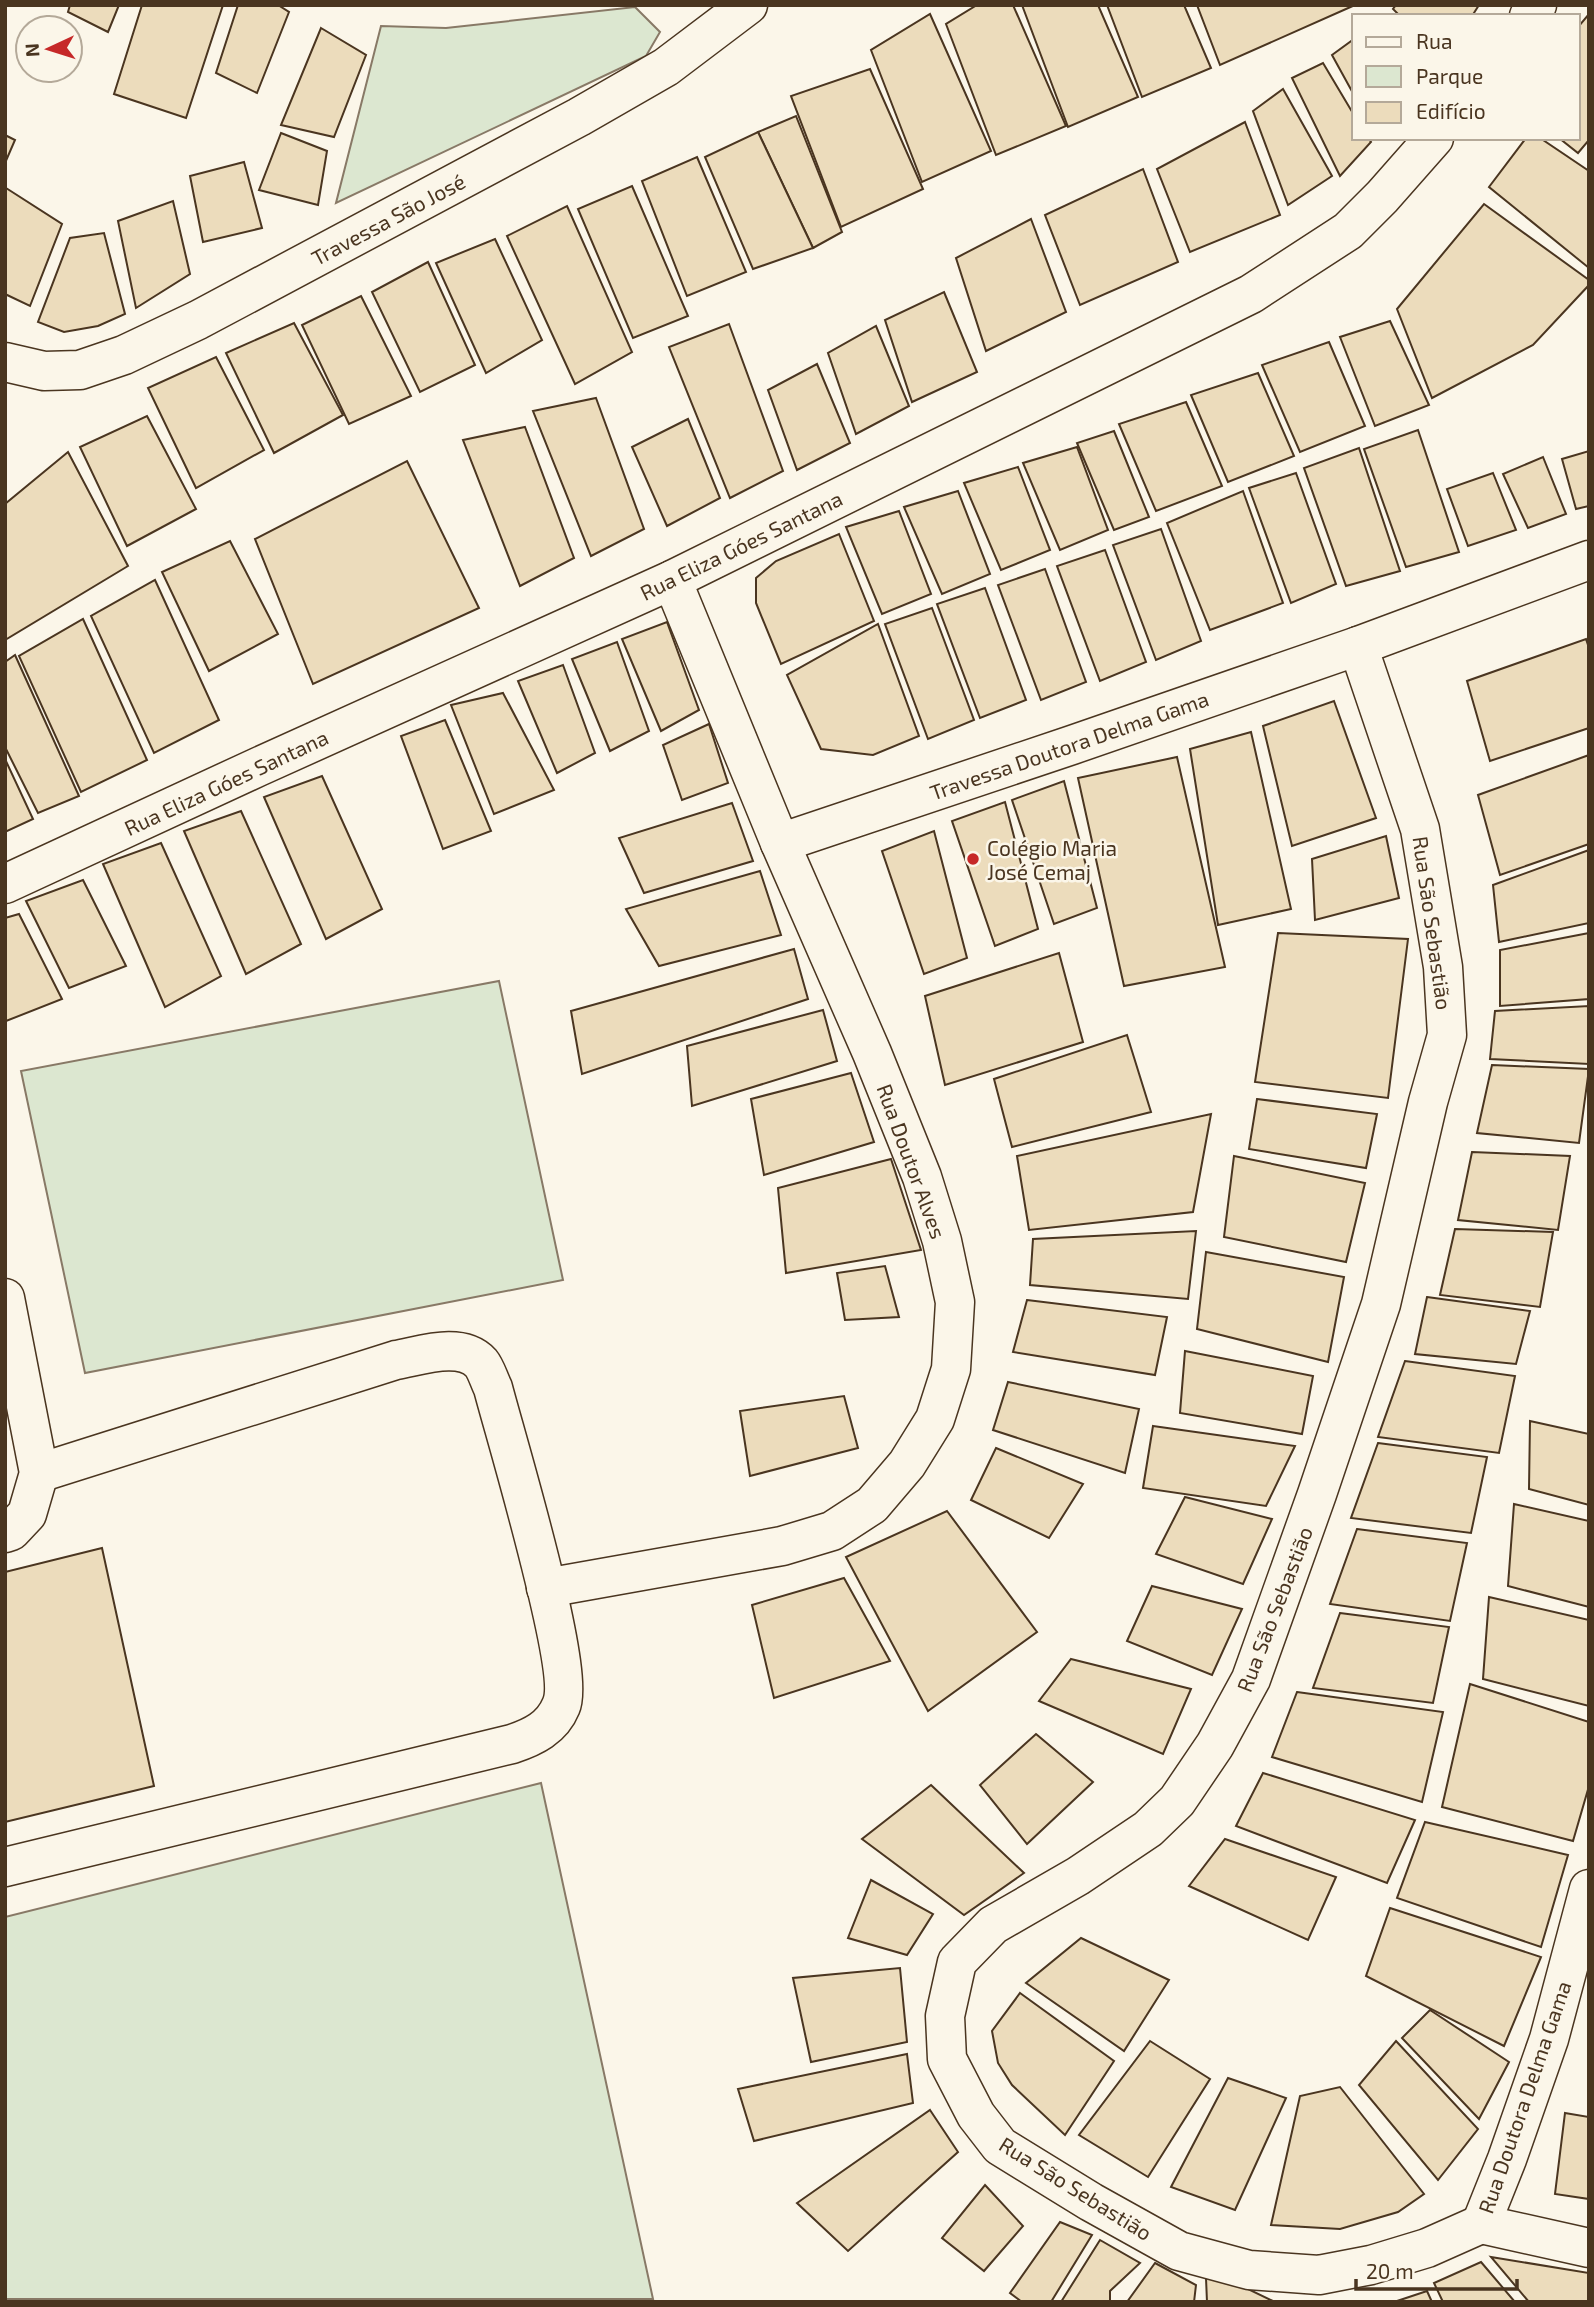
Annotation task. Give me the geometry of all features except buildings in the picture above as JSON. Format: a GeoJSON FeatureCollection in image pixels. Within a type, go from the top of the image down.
{"type":"FeatureCollection","features":[{"type":"Feature","properties":{"kind":"street","name":"Travessa São José"},"geometry":{"type":"LineString","coordinates":[[5,362],[44,371],[80,370],[136,349],[198,320],[579,117],[666,67],[748,5]]}},
{"type":"Feature","properties":{"kind":"street","name":"Rua Eliza Góes Santana"},"geometry":{"type":"LineString","coordinates":[[5,884],[671,580],[1251,294],[1348,231],[1432,140]]}},
{"type":"Feature","properties":{"kind":"street"},"geometry":{"type":"LineString","coordinates":[[1358,646],[1589,560]]}},
{"type":"Feature","properties":{"kind":"street","name":"Rua Doutor Alves"},"geometry":{"type":"LineString","coordinates":[[546,1588],[782,1546],[832,1531],[872,1505],[907,1464],[935,1419],[951,1369],[955,1302],[942,1241],[922,1177],[671,580]]}},
{"type":"Feature","properties":{"kind":"street","name":"Travessa Doutora Delma Gama"},"geometry":{"type":"LineString","coordinates":[[780,843],[1072,746],[1358,646]]}},
{"type":"Feature","properties":{"kind":"street","name":"Rua São Sebastião"},"geometry":{"type":"LineString","coordinates":[[1358,646],[1420,829],[1443,967],[1447,1035],[1428,1102],[1381,1304],[1251,1679],[1215,1745],[1177,1801],[1148,1829],[1077,1876],[993,1925],[957,1962],[945,2016],[947,2059],[976,2115],[1000,2146],[1091,2202],[1180,2251],[1250,2270],[1319,2275],[1371,2265],[1416,2252],[1481,2224]]}},
{"type":"Feature","properties":{"kind":"street"},"geometry":{"type":"LineString","coordinates":[[5,1298],[39,1473],[27,1514],[11,1531],[5,1533]]}},
{"type":"Feature","properties":{"kind":"street"},"geometry":{"type":"LineString","coordinates":[[5,1867],[489,1750],[534,1736],[553,1722],[563,1704],[562,1670],[546,1588],[493,1388],[481,1363],[467,1353],[448,1351],[396,1360],[39,1473]]}},
{"type":"Feature","properties":{"kind":"street","name":"Rua Doutora Delma Gama"},"geometry":{"type":"LineString","coordinates":[[1481,2224],[1549,2039],[1589,1889]]}},
{"type":"Feature","properties":{"kind":"street"},"geometry":{"type":"LineString","coordinates":[[1481,2224],[1589,2248]]}},
{"type":"Feature","properties":{"kind":"green space"},"geometry":{"type":"Polygon","coordinates":[[[635,7],[660,32],[646,56],[336,203],[381,26],[446,28],[635,7]]]}},
{"type":"Feature","properties":{"kind":"green space"},"geometry":{"type":"Polygon","coordinates":[[[499,981],[563,1280],[85,1373],[21,1071],[499,981]]]}},
{"type":"Feature","properties":{"kind":"green space"},"geometry":{"type":"Polygon","coordinates":[[[541,1783],[653,2299],[5,2299],[5,1917],[541,1783]]]}},
{"type":"Feature","properties":{"kind":"place","name":"Colégio Maria José Cemaj"},"geometry":{"type":"Point","coordinates":[973,859]}}]}
